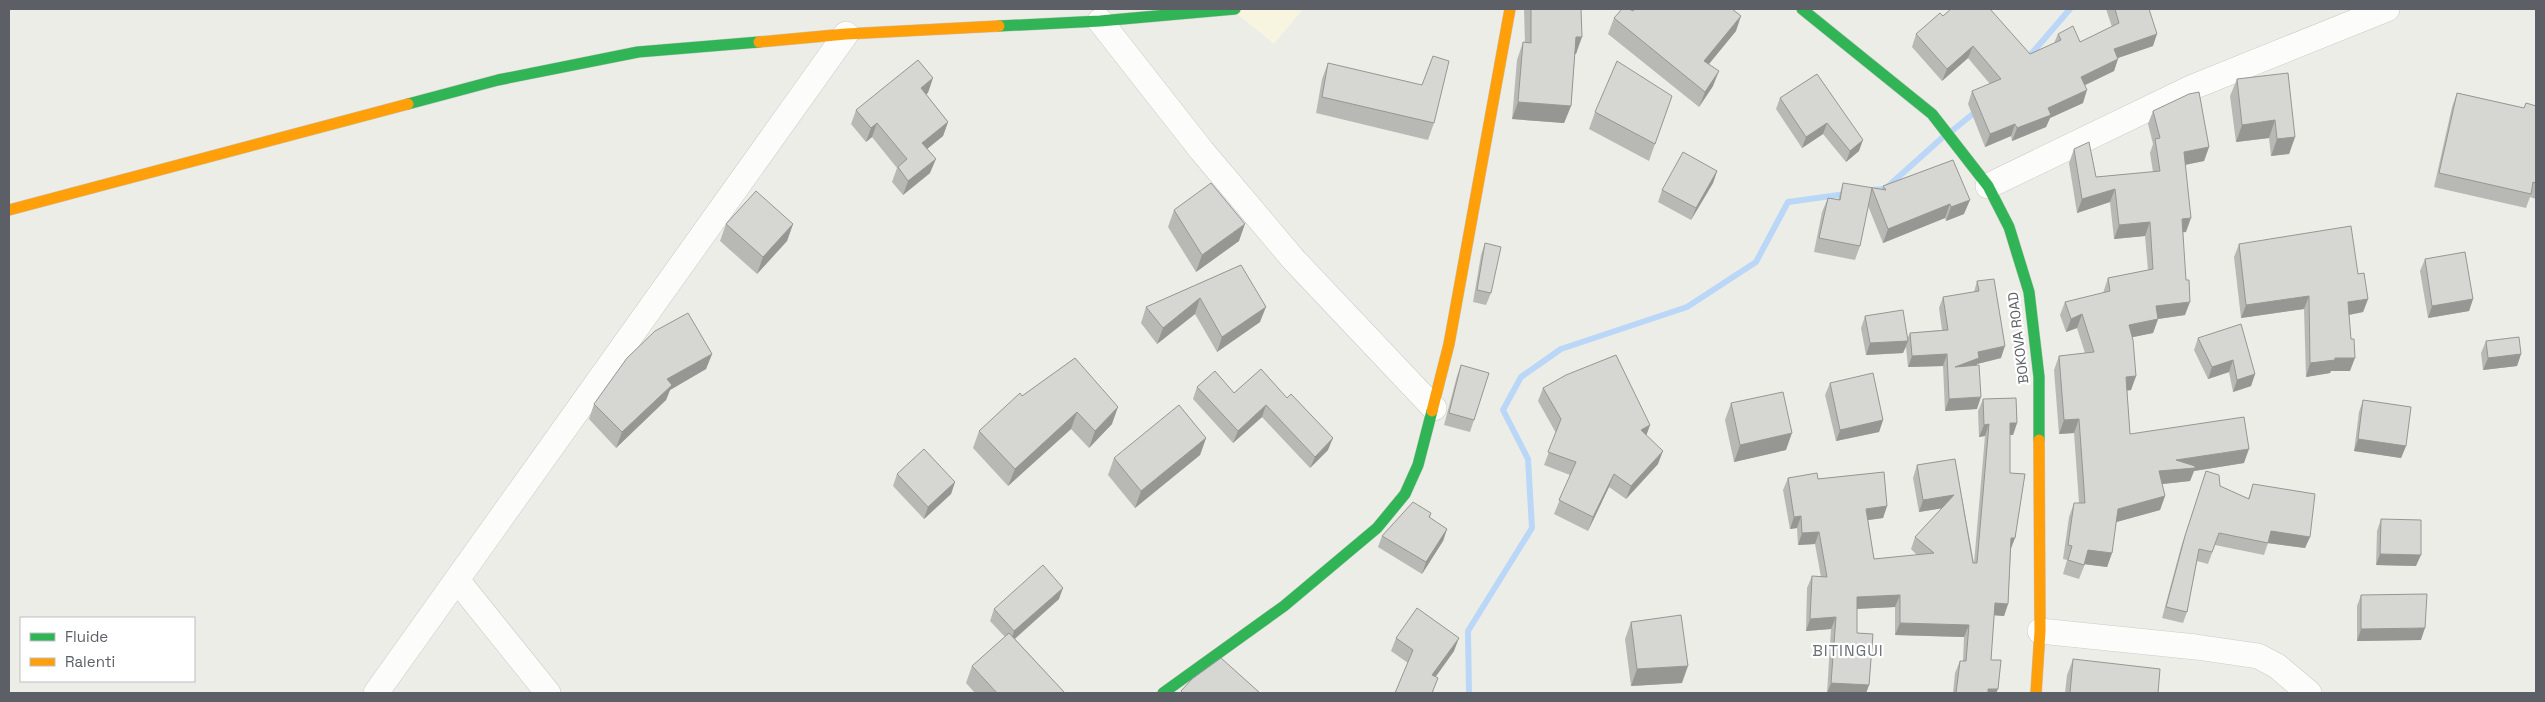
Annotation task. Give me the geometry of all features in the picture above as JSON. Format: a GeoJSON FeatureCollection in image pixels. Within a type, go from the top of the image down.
{"type":"FeatureCollection","features":[{"type":"Feature","properties":{"kind":"street"},"geometry":{"type":"LineString","coordinates":[[9,210],[498,80],[638,52],[846,34],[1100,21],[1235,9]]}},
{"type":"Feature","properties":{"kind":"street"},"geometry":{"type":"LineString","coordinates":[[1163,693],[1284,606],[1378,528],[1405,494],[1418,465],[1449,344],[1510,9]]}},
{"type":"Feature","properties":{"kind":"street","name":"BOKOVA ROAD"},"geometry":{"type":"LineString","coordinates":[[1802,9],[1932,114],[1988,186],[2010,227],[2029,292],[2040,376],[2040,631],[2036,693]]}},
{"type":"Feature","properties":{"kind":"street"},"geometry":{"type":"LineString","coordinates":[[1988,186],[2193,88],[2387,9]]}},
{"type":"Feature","properties":{"kind":"street"},"geometry":{"type":"LineString","coordinates":[[1100,21],[1202,150],[1294,260],[1434,408]]}},
{"type":"Feature","properties":{"kind":"street"},"geometry":{"type":"LineString","coordinates":[[376,693],[846,34]]}},
{"type":"Feature","properties":{"kind":"street"},"geometry":{"type":"LineString","coordinates":[[457,580],[548,693]]}},
{"type":"Feature","properties":{"kind":"street"},"geometry":{"type":"LineString","coordinates":[[2040,631],[2196,647],[2258,656],[2278,666],[2309,693]]}},
{"type":"Feature","properties":{"kind":"shaded area"},"geometry":{"type":"Polygon","coordinates":[[[1231,9],[1303,9],[1274,44],[1231,9]]]}},
{"type":"Feature","properties":{"kind":"building"},"geometry":{"type":"Polygon","coordinates":[[[1531,9],[1581,9],[1582,37],[1576,37],[1571,106],[1518,102],[1523,42],[1531,43],[1531,9]]]}},
{"type":"Feature","properties":{"kind":"building"},"geometry":{"type":"Polygon","coordinates":[[[1622,9],[1633,11],[1635,9],[1732,9],[1741,16],[1704,61],[1719,71],[1705,92],[1614,18],[1622,9]]]}},
{"type":"Feature","properties":{"kind":"building"},"geometry":{"type":"Polygon","coordinates":[[[1951,9],[1990,9],[2030,54],[2061,40],[2058,34],[2073,26],[2080,42],[2119,23],[2115,9],[2149,9],[2157,34],[2114,49],[2118,59],[2081,77],[2087,90],[2048,108],[2051,115],[2017,128],[2015,124],[1990,134],[1972,91],[2001,79],[1973,46],[1947,69],[1916,34],[1940,13],[1943,16],[1951,9]]]}},
{"type":"Feature","properties":{"kind":"building"},"geometry":{"type":"Polygon","coordinates":[[[1433,56],[1449,61],[1434,123],[1322,97],[1328,63],[1422,85],[1433,56]]]}},
{"type":"Feature","properties":{"kind":"building"},"geometry":{"type":"Polygon","coordinates":[[[918,60],[933,78],[921,88],[948,122],[922,143],[936,159],[908,181],[898,167],[907,159],[877,123],[871,128],[856,110],[918,60]]]}},
{"type":"Feature","properties":{"kind":"building"},"geometry":{"type":"Polygon","coordinates":[[[1617,61],[1672,96],[1655,144],[1595,112],[1617,61]]]}},
{"type":"Feature","properties":{"kind":"building"},"geometry":{"type":"Polygon","coordinates":[[[2288,73],[2295,137],[2277,139],[2275,120],[2242,125],[2237,79],[2288,73]]]}},
{"type":"Feature","properties":{"kind":"building"},"geometry":{"type":"Polygon","coordinates":[[[1817,74],[1863,140],[1850,151],[1827,123],[1806,137],[1780,98],[1817,74]]]}},
{"type":"Feature","properties":{"kind":"building"},"geometry":{"type":"Polygon","coordinates":[[[2199,92],[2209,147],[2184,152],[2191,218],[2182,219],[2186,280],[2189,280],[2190,302],[2156,306],[2158,319],[2129,325],[2133,340],[2136,376],[2126,377],[2130,434],[2244,417],[2249,449],[2176,460],[2195,466],[2195,468],[2159,471],[2165,496],[2118,509],[2112,553],[2088,550],[2084,565],[2068,560],[2072,546],[2068,545],[2074,503],[2085,503],[2079,419],[2064,420],[2059,356],[2094,352],[2082,314],[2071,319],[2065,302],[2110,291],[2108,278],[2153,269],[2150,222],[2119,225],[2115,189],[2082,199],[2074,149],[2089,142],[2096,177],[2160,171],[2155,139],[2160,138],[2153,111],[2189,94],[2199,92]]]}},
{"type":"Feature","properties":{"kind":"building"},"geometry":{"type":"Polygon","coordinates":[[[2457,93],[2524,108],[2526,103],[2536,106],[2536,183],[2533,182],[2531,194],[2439,173],[2457,93]]]}},
{"type":"Feature","properties":{"kind":"building"},"geometry":{"type":"Polygon","coordinates":[[[1683,152],[1717,171],[1696,208],[1662,190],[1683,152]]]}},
{"type":"Feature","properties":{"kind":"building"},"geometry":{"type":"Polygon","coordinates":[[[1953,160],[1970,200],[1951,207],[1950,204],[1888,229],[1872,188],[1860,246],[1819,238],[1828,198],[1840,200],[1843,183],[1886,190],[1883,186],[1953,160]]]}},
{"type":"Feature","properties":{"kind":"building"},"geometry":{"type":"Polygon","coordinates":[[[1211,183],[1245,224],[1202,255],[1174,210],[1211,183]]]}},
{"type":"Feature","properties":{"kind":"building"},"geometry":{"type":"Polygon","coordinates":[[[756,191],[793,224],[763,257],[726,224],[756,191]]]}},
{"type":"Feature","properties":{"kind":"building"},"geometry":{"type":"Polygon","coordinates":[[[2351,226],[2358,274],[2364,273],[2368,299],[2348,302],[2351,339],[2354,339],[2355,358],[2335,358],[2335,360],[2310,363],[2309,296],[2246,305],[2239,244],[2351,226]]]}},
{"type":"Feature","properties":{"kind":"building"},"geometry":{"type":"Polygon","coordinates":[[[1485,243],[1501,247],[1491,293],[1477,290],[1485,243]]]}},
{"type":"Feature","properties":{"kind":"building"},"geometry":{"type":"Polygon","coordinates":[[[2465,252],[2473,299],[2432,306],[2425,259],[2465,252]]]}},
{"type":"Feature","properties":{"kind":"building"},"geometry":{"type":"Polygon","coordinates":[[[1241,265],[1266,307],[1222,337],[1200,298],[1163,328],[1146,307],[1241,265]]]}},
{"type":"Feature","properties":{"kind":"building"},"geometry":{"type":"Polygon","coordinates":[[[1994,279],[2005,346],[1978,352],[1979,358],[1955,367],[1979,365],[1981,397],[1949,399],[1947,354],[1912,356],[1910,333],[1948,330],[1943,297],[1979,291],[1977,281],[1994,279]]]}},
{"type":"Feature","properties":{"kind":"building"},"geometry":{"type":"Polygon","coordinates":[[[1903,310],[1908,341],[1870,343],[1865,316],[1903,310]]]}},
{"type":"Feature","properties":{"kind":"building"},"geometry":{"type":"Polygon","coordinates":[[[688,313],[712,354],[667,379],[672,385],[622,432],[594,404],[627,358],[655,331],[688,313]]]}},
{"type":"Feature","properties":{"kind":"building"},"geometry":{"type":"Polygon","coordinates":[[[2241,324],[2255,374],[2237,380],[2233,360],[2212,367],[2198,338],[2241,324]]]}},
{"type":"Feature","properties":{"kind":"building"},"geometry":{"type":"Polygon","coordinates":[[[2519,337],[2521,354],[2488,358],[2486,341],[2519,337]]]}},
{"type":"Feature","properties":{"kind":"building"},"geometry":{"type":"Polygon","coordinates":[[[1616,355],[1650,425],[1641,430],[1663,451],[1631,486],[1614,474],[1593,517],[1559,500],[1576,462],[1548,452],[1561,419],[1543,388],[1566,375],[1616,355]]]}},
{"type":"Feature","properties":{"kind":"building"},"geometry":{"type":"Polygon","coordinates":[[[1075,358],[1118,407],[1095,431],[1077,412],[1015,469],[979,431],[1020,393],[1022,396],[1075,358]]]}},
{"type":"Feature","properties":{"kind":"building"},"geometry":{"type":"Polygon","coordinates":[[[1461,365],[1489,373],[1474,420],[1449,413],[1461,365]]]}},
{"type":"Feature","properties":{"kind":"building"},"geometry":{"type":"Polygon","coordinates":[[[1261,369],[1287,398],[1291,394],[1333,438],[1315,457],[1266,405],[1238,431],[1197,387],[1215,371],[1234,393],[1261,369]]]}},
{"type":"Feature","properties":{"kind":"building"},"geometry":{"type":"Polygon","coordinates":[[[1873,373],[1883,420],[1840,430],[1830,383],[1873,373]]]}},
{"type":"Feature","properties":{"kind":"building"},"geometry":{"type":"Polygon","coordinates":[[[1783,392],[1792,433],[1740,445],[1731,403],[1783,392]]]}},
{"type":"Feature","properties":{"kind":"building"},"geometry":{"type":"Polygon","coordinates":[[[2016,398],[2017,423],[2010,423],[2010,473],[2025,474],[2015,538],[2011,538],[2008,604],[1995,603],[1991,660],[2001,660],[1998,689],[1988,689],[1988,693],[1956,693],[1960,661],[1966,661],[1969,625],[1900,623],[1900,595],[1857,597],[1857,633],[1873,634],[1869,685],[1831,683],[1836,617],[1810,619],[1812,576],[1827,577],[1819,532],[1802,533],[1801,516],[1794,517],[1788,478],[1817,473],[1818,479],[1884,472],[1887,506],[1866,509],[1874,559],[1934,553],[1915,537],[1954,495],[1923,500],[1917,465],[1955,459],[1973,563],[1977,563],[1989,424],[1984,425],[1983,399],[2016,398]]]}},
{"type":"Feature","properties":{"kind":"building"},"geometry":{"type":"Polygon","coordinates":[[[2363,400],[2411,407],[2406,446],[2358,439],[2363,400]]]}},
{"type":"Feature","properties":{"kind":"building"},"geometry":{"type":"Polygon","coordinates":[[[1179,405],[1206,438],[1141,491],[1114,458],[1179,405]]]}},
{"type":"Feature","properties":{"kind":"building"},"geometry":{"type":"Polygon","coordinates":[[[924,449],[955,482],[928,507],[897,474],[924,449]]]}},
{"type":"Feature","properties":{"kind":"building"},"geometry":{"type":"Polygon","coordinates":[[[2206,471],[2219,475],[2220,486],[2249,499],[2253,484],[2315,494],[2310,537],[2271,531],[2268,543],[2219,533],[2212,552],[2199,549],[2187,612],[2166,607],[2185,536],[2206,471]]]}},
{"type":"Feature","properties":{"kind":"building"},"geometry":{"type":"Polygon","coordinates":[[[1413,502],[1431,513],[1429,517],[1447,529],[1426,562],[1382,536],[1413,502]]]}},
{"type":"Feature","properties":{"kind":"building"},"geometry":{"type":"Polygon","coordinates":[[[2381,519],[2421,520],[2421,555],[2380,554],[2381,519]]]}},
{"type":"Feature","properties":{"kind":"building"},"geometry":{"type":"Polygon","coordinates":[[[1043,565],[1063,588],[1014,631],[994,609],[1043,565]]]}},
{"type":"Feature","properties":{"kind":"building"},"geometry":{"type":"Polygon","coordinates":[[[2427,594],[2425,628],[2361,629],[2361,595],[2427,594]]]}},
{"type":"Feature","properties":{"kind":"building"},"geometry":{"type":"Polygon","coordinates":[[[1417,608],[1459,638],[1432,675],[1438,678],[1432,693],[1395,693],[1413,650],[1396,638],[1417,608]]]}},
{"type":"Feature","properties":{"kind":"building"},"geometry":{"type":"Polygon","coordinates":[[[1681,615],[1688,666],[1637,669],[1631,622],[1681,615]]]}},
{"type":"Feature","properties":{"kind":"building"},"geometry":{"type":"Polygon","coordinates":[[[1009,633],[1065,693],[997,693],[972,666],[1009,633]]]}},
{"type":"Feature","properties":{"kind":"building"},"geometry":{"type":"Polygon","coordinates":[[[1221,658],[1260,693],[1183,693],[1181,691],[1192,679],[1221,658]]]}},
{"type":"Feature","properties":{"kind":"building"},"geometry":{"type":"Polygon","coordinates":[[[2073,659],[2160,669],[2158,693],[2070,693],[2073,659]]]}},
{"type":"Feature","properties":{"kind":"waterway"},"geometry":{"type":"LineString","coordinates":[[2027,59],[2070,9]]}},
{"type":"Feature","properties":{"kind":"waterway"},"geometry":{"type":"LineString","coordinates":[[1953,130],[1979,109]]}},
{"type":"Feature","properties":{"kind":"waterway"},"geometry":{"type":"LineString","coordinates":[[1873,190],[1885,189],[1943,137]]}},
{"type":"Feature","properties":{"kind":"waterway"},"geometry":{"type":"LineString","coordinates":[[1469,693],[1468,631],[1532,528],[1528,459],[1503,410],[1521,377],[1561,349],[1687,307],[1756,262],[1788,202],[1846,194]]}},
{"type":"Feature","properties":{"kind":"traffic: fast"},"geometry":{"type":"LineString","coordinates":[[999,26],[1100,21],[1235,9]]}},
{"type":"Feature","properties":{"kind":"traffic: fast"},"geometry":{"type":"LineString","coordinates":[[1802,9],[1932,114],[1988,186],[2009,227],[2029,292],[2039,377],[2039,440]]}},
{"type":"Feature","properties":{"kind":"traffic: fast"},"geometry":{"type":"LineString","coordinates":[[408,104],[498,80],[638,52],[759,42]]}},
{"type":"Feature","properties":{"kind":"traffic: fast"},"geometry":{"type":"LineString","coordinates":[[1163,693],[1284,606],[1377,528],[1405,494],[1418,465],[1432,411]]}},
{"type":"Feature","properties":{"kind":"traffic: slow"},"geometry":{"type":"LineString","coordinates":[[1432,411],[1449,344],[1510,9]]}},
{"type":"Feature","properties":{"kind":"traffic: slow"},"geometry":{"type":"LineString","coordinates":[[759,42],[846,34],[999,26]]}},
{"type":"Feature","properties":{"kind":"traffic: slow"},"geometry":{"type":"LineString","coordinates":[[9,210],[408,104]]}},
{"type":"Feature","properties":{"kind":"traffic: slow"},"geometry":{"type":"LineString","coordinates":[[2036,693],[2040,631],[2039,440]]}},
{"type":"Feature","properties":{"kind":"district","name":"BITINGUI"},"geometry":{"type":"Point","coordinates":[1848,650]}}]}
